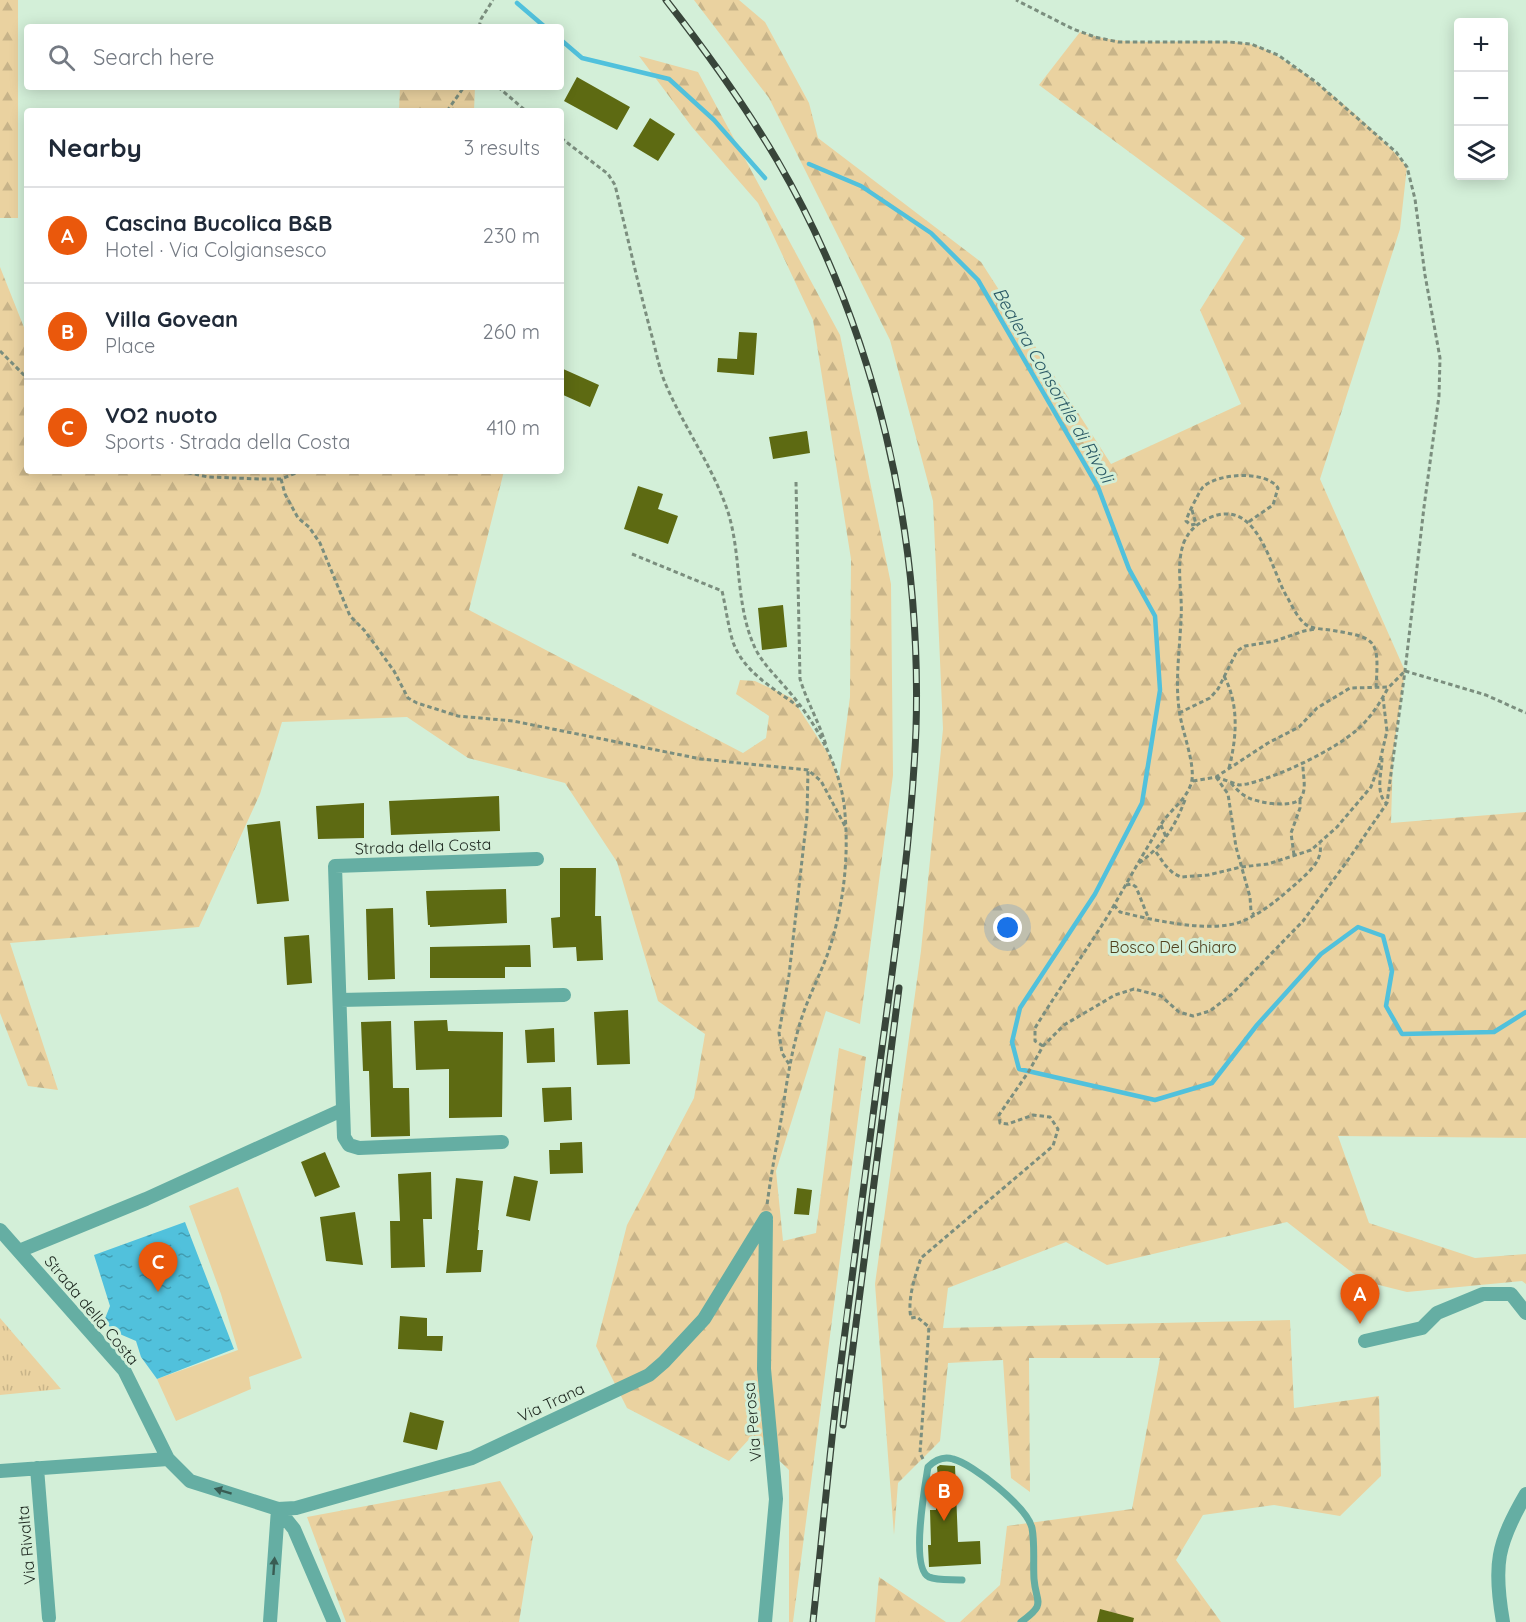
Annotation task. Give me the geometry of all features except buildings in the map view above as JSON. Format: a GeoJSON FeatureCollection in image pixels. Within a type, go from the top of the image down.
{"type":"FeatureCollection","features":[{"type":"Feature","properties":{"kind":"street","name":"Strada della Costa"},"geometry":{"type":"LineString","coordinates":[[502,1142],[359,1148],[349,1145],[344,1137],[335,866],[537,859]]}},
{"type":"Feature","properties":{"kind":"street"},"geometry":{"type":"LineString","coordinates":[[340,1000],[564,995]]}},
{"type":"Feature","properties":{"kind":"street","name":"Strada della Costa"},"geometry":{"type":"LineString","coordinates":[[19,1251],[146,1199],[342,1110]]}},
{"type":"Feature","properties":{"kind":"street","name":"Via Trana"},"geometry":{"type":"LineString","coordinates":[[279,1509],[296,1508],[472,1458],[649,1375],[704,1319],[766,1218]]}},
{"type":"Feature","properties":{"kind":"street","name":"Via Perosa"},"geometry":{"type":"LineString","coordinates":[[765,1622],[776,1499],[764,1370],[766,1218]]}},
{"type":"Feature","properties":{"kind":"street","name":"Strada della Costa"},"geometry":{"type":"LineString","coordinates":[[0,1230],[124,1370],[168,1459],[190,1481],[279,1509]]}},
{"type":"Feature","properties":{"kind":"street"},"geometry":{"type":"LineString","coordinates":[[1365,1341],[1422,1328],[1437,1313],[1483,1294],[1511,1294],[1526,1313]]}},
{"type":"Feature","properties":{"kind":"street"},"geometry":{"type":"LineString","coordinates":[[0,1471],[168,1459]]}},
{"type":"Feature","properties":{"kind":"street","name":"Via Rivalta"},"geometry":{"type":"LineString","coordinates":[[37,1468],[49,1618]]}},
{"type":"Feature","properties":{"kind":"street"},"geometry":{"type":"LineString","coordinates":[[1503,1622],[1497,1589],[1502,1542],[1526,1494]]}},
{"type":"Feature","properties":{"kind":"street"},"geometry":{"type":"LineString","coordinates":[[270,1622],[279,1509]]}},
{"type":"Feature","properties":{"kind":"street"},"geometry":{"type":"LineString","coordinates":[[279,1509],[294,1530],[334,1622]]}},
{"type":"Feature","properties":{"kind":"lane"},"geometry":{"type":"LineString","coordinates":[[962,1580],[930,1578],[923,1572],[920,1559],[920,1523],[928,1467],[942,1458],[952,1458],[966,1464],[1002,1489],[1031,1526],[1034,1582],[1038,1592],[1038,1604],[1034,1613],[1022,1622]]}},
{"type":"Feature","properties":{"kind":"path"},"geometry":{"type":"LineString","coordinates":[[480,24],[494,0]]}},
{"type":"Feature","properties":{"kind":"path"},"geometry":{"type":"LineString","coordinates":[[928,1467],[920,1453],[929,1327],[917,1317],[911,1318],[909,1302],[913,1294],[914,1279],[921,1258],[1053,1146],[1058,1129],[1050,1117],[1034,1115],[1008,1124],[1000,1123],[999,1115],[1043,1046],[1064,1025],[1115,995],[1134,988],[1161,996],[1179,1011],[1193,1016],[1210,1011],[1233,993],[1303,921],[1387,803],[1440,386],[1440,358],[1425,275],[1415,199],[1407,167],[1396,152],[1325,90],[1278,55],[1251,44],[1118,42],[1073,29],[1016,0]]}},
{"type":"Feature","properties":{"kind":"path"},"geometry":{"type":"LineString","coordinates":[[449,108],[462,90]]}},
{"type":"Feature","properties":{"kind":"path"},"geometry":{"type":"LineString","coordinates":[[502,90],[522,108]]}},
{"type":"Feature","properties":{"kind":"path"},"geometry":{"type":"LineString","coordinates":[[564,140],[608,174],[615,185],[642,300],[665,383],[709,464],[729,517],[737,557],[741,597],[755,648],[768,669],[802,709],[828,752]]}},
{"type":"Feature","properties":{"kind":"path"},"geometry":{"type":"LineString","coordinates":[[0,351],[24,375]]}},
{"type":"Feature","properties":{"kind":"path"},"geometry":{"type":"LineString","coordinates":[[194,474],[208,477],[281,479],[294,474]]}},
{"type":"Feature","properties":{"kind":"path"},"geometry":{"type":"LineString","coordinates":[[1247,523],[1273,505],[1278,488],[1275,483],[1251,476],[1237,475],[1215,480],[1203,487],[1186,521],[1191,525],[1217,514],[1229,513],[1239,516],[1247,523],[1266,546],[1283,590],[1301,620],[1311,627],[1360,635],[1368,639],[1375,648],[1377,660],[1376,688]]}},
{"type":"Feature","properties":{"kind":"path"},"geometry":{"type":"LineString","coordinates":[[281,479],[285,494],[298,518],[309,527],[320,543],[350,616],[364,630],[394,671],[408,698],[458,716],[513,721],[700,759],[808,770],[821,781],[846,827]]}},
{"type":"Feature","properties":{"kind":"path"},"geometry":{"type":"LineString","coordinates":[[766,1218],[770,1179],[789,1065],[797,1031],[828,954],[836,926],[845,864],[846,827],[840,782],[821,728],[804,694],[800,679],[796,482]]}},
{"type":"Feature","properties":{"kind":"path"},"geometry":{"type":"LineString","coordinates":[[1138,864],[1155,852],[1167,838],[1193,781],[1179,713],[1182,616],[1180,565],[1183,544],[1196,524],[1192,510]]}},
{"type":"Feature","properties":{"kind":"path"},"geometry":{"type":"LineString","coordinates":[[632,554],[722,591],[734,643],[742,659],[768,685],[802,709]]}},
{"type":"Feature","properties":{"kind":"path"},"geometry":{"type":"LineString","coordinates":[[1179,713],[1210,698],[1237,651],[1245,646],[1275,641],[1304,631],[1319,629]]}},
{"type":"Feature","properties":{"kind":"path"},"geometry":{"type":"LineString","coordinates":[[1216,777],[1239,785],[1258,781],[1303,762],[1357,730],[1375,711],[1389,687],[1405,671]]}},
{"type":"Feature","properties":{"kind":"path"},"geometry":{"type":"LineString","coordinates":[[1405,671],[1486,695],[1526,713]]}},
{"type":"Feature","properties":{"kind":"path"},"geometry":{"type":"LineString","coordinates":[[1224,676],[1231,690],[1234,706],[1235,739],[1229,768]]}},
{"type":"Feature","properties":{"kind":"path"},"geometry":{"type":"LineString","coordinates":[[1193,781],[1216,777],[1268,743],[1299,727],[1317,708],[1350,688],[1389,687]]}},
{"type":"Feature","properties":{"kind":"path"},"geometry":{"type":"LineString","coordinates":[[1155,852],[1165,866],[1181,877],[1208,875],[1240,867],[1268,864],[1311,850],[1320,844],[1371,787],[1387,731],[1383,698]]}},
{"type":"Feature","properties":{"kind":"path"},"geometry":{"type":"LineString","coordinates":[[1383,750],[1380,790],[1383,800],[1387,803]]}},
{"type":"Feature","properties":{"kind":"path"},"geometry":{"type":"LineString","coordinates":[[1294,855],[1291,833],[1300,808],[1305,782],[1302,772],[1303,762]]}},
{"type":"Feature","properties":{"kind":"path"},"geometry":{"type":"LineString","coordinates":[[789,1065],[782,1053],[779,1033],[789,975],[807,816],[808,770]]}},
{"type":"Feature","properties":{"kind":"path"},"geometry":{"type":"LineString","coordinates":[[1216,777],[1228,794],[1240,867],[1254,915]]}},
{"type":"Feature","properties":{"kind":"path"},"geometry":{"type":"LineString","coordinates":[[1230,782],[1250,799],[1293,804],[1300,800]]}},
{"type":"Feature","properties":{"kind":"path"},"geometry":{"type":"LineString","coordinates":[[1043,1046],[1035,1041],[1035,1028],[1114,905],[1161,825],[1189,790]]}},
{"type":"Feature","properties":{"kind":"path"},"geometry":{"type":"LineString","coordinates":[[1161,825],[1167,838]]}},
{"type":"Feature","properties":{"kind":"path"},"geometry":{"type":"LineString","coordinates":[[1114,905],[1120,912],[1201,927],[1241,922],[1266,909],[1307,874],[1322,852],[1320,844]]}},
{"type":"Feature","properties":{"kind":"path"},"geometry":{"type":"LineString","coordinates":[[1126,885],[1132,884],[1136,888],[1148,917]]}},
{"type":"Feature","properties":{"kind":"green space"},"geometry":{"type":"Polygon","coordinates":[[[0,0],[18,0],[18,218],[0,218],[0,0]]]}},
{"type":"Feature","properties":{"kind":"green space","name":"Bosco Del Ghiaro"},"geometry":{"type":"Polygon","coordinates":[[[694,0],[739,0],[765,22],[809,103],[818,138],[981,262],[1111,464],[1241,404],[1200,310],[1245,238],[1039,85],[1080,32],[1122,41],[1228,42],[1249,44],[1265,50],[1286,61],[1333,96],[1378,135],[1407,167],[1400,229],[1320,479],[1405,671],[1393,754],[1391,823],[1526,812],[1526,1138],[1338,1136],[1369,1223],[1475,1258],[1526,1254],[1526,1284],[1522,1281],[1407,1292],[1363,1281],[1287,1222],[1107,1265],[1066,1242],[948,1288],[943,1328],[1290,1320],[1294,1408],[1379,1396],[1381,1476],[1340,1516],[1274,1505],[1203,1515],[1176,1560],[1221,1622],[960,1622],[1000,1585],[1007,1526],[1132,1509],[1160,1358],[1029,1358],[1030,1492],[1011,1478],[1003,1360],[948,1363],[940,1441],[898,1483],[894,1535],[875,1284],[921,951],[943,729],[933,501],[890,340],[769,98],[694,0]]]}},
{"type":"Feature","properties":{"kind":"green space"},"geometry":{"type":"Polygon","coordinates":[[[639,56],[698,72],[840,335],[891,584],[893,775],[860,1024],[826,1011],[776,1171],[783,1241],[816,1233],[839,1048],[866,1057],[793,1622],[789,1622],[789,1470],[753,1435],[729,1461],[627,1408],[596,1346],[627,1225],[694,1098],[705,1034],[658,1001],[617,862],[565,783],[468,758],[407,717],[282,722],[260,794],[199,927],[10,943],[58,1090],[28,1086],[0,1013],[0,267],[24,327],[24,474],[503,474],[469,610],[743,753],[766,738],[769,716],[736,694],[740,680],[755,681],[792,698],[829,755],[839,779],[850,697],[851,559],[813,320],[758,203],[692,127],[639,56]]]}},
{"type":"Feature","properties":{"kind":"green space"},"geometry":{"type":"Polygon","coordinates":[[[400,90],[475,90],[474,108],[399,108],[400,90]]]}},
{"type":"Feature","properties":{"kind":"green space"},"geometry":{"type":"Polygon","coordinates":[[[238,1187],[302,1358],[249,1377],[251,1389],[176,1421],[157,1379],[238,1350],[221,1294],[189,1206],[238,1187]]]}},
{"type":"Feature","properties":{"kind":"green space"},"geometry":{"type":"Polygon","coordinates":[[[0,1318],[61,1389],[0,1395],[0,1318]]]}},
{"type":"Feature","properties":{"kind":"green space"},"geometry":{"type":"Polygon","coordinates":[[[500,1481],[533,1536],[519,1622],[346,1622],[307,1517],[500,1481]]]}},
{"type":"Feature","properties":{"kind":"green space"},"geometry":{"type":"Polygon","coordinates":[[[879,1577],[946,1622],[875,1622],[879,1577]]]}},
{"type":"Feature","properties":{"kind":"water"},"geometry":{"type":"Polygon","coordinates":[[[185,1222],[234,1349],[157,1379],[141,1357],[136,1341],[115,1332],[104,1321],[110,1306],[94,1255],[185,1222]]]}},
{"type":"Feature","properties":{"kind":"waterway","name":"Bealera Consortile di Rivoli"},"geometry":{"type":"LineString","coordinates":[[517,3],[542,24]]}},
{"type":"Feature","properties":{"kind":"waterway","name":"Bealera Consortile di Rivoli"},"geometry":{"type":"LineString","coordinates":[[564,43],[582,58],[669,79],[714,120],[765,178]]}},
{"type":"Feature","properties":{"kind":"waterway","name":"Bealera Consortile di Rivoli"},"geometry":{"type":"LineString","coordinates":[[809,164],[861,186],[931,233],[978,280],[1098,487],[1129,569],[1155,616],[1160,690],[1142,803],[1095,894],[1020,1008],[1012,1042],[1019,1069],[1155,1100],[1212,1083],[1257,1025],[1321,954],[1358,927],[1383,936],[1392,971],[1386,1006],[1402,1034],[1494,1032],[1526,1012]]}},
{"type":"Feature","properties":{"kind":"railway"},"geometry":{"type":"LineString","coordinates":[[666,0],[724,78],[777,160],[812,225],[841,293],[866,363],[886,435],[901,508],[911,581],[916,655],[916,729],[910,822],[900,915],[837,1394],[813,1622]]}},
{"type":"Feature","properties":{"kind":"railway"},"geometry":{"type":"LineString","coordinates":[[843,1425],[899,988]]}},
{"type":"Feature","properties":{"kind":"place","name":"VO2 nuoto"},"geometry":{"type":"Point","coordinates":[158,1292]}},
{"type":"Feature","properties":{"kind":"place","name":"Cascina Bucolica B&B"},"geometry":{"type":"Point","coordinates":[1360,1324]}},
{"type":"Feature","properties":{"kind":"place","name":"Villa Govean"},"geometry":{"type":"Point","coordinates":[944,1521]}}]}
